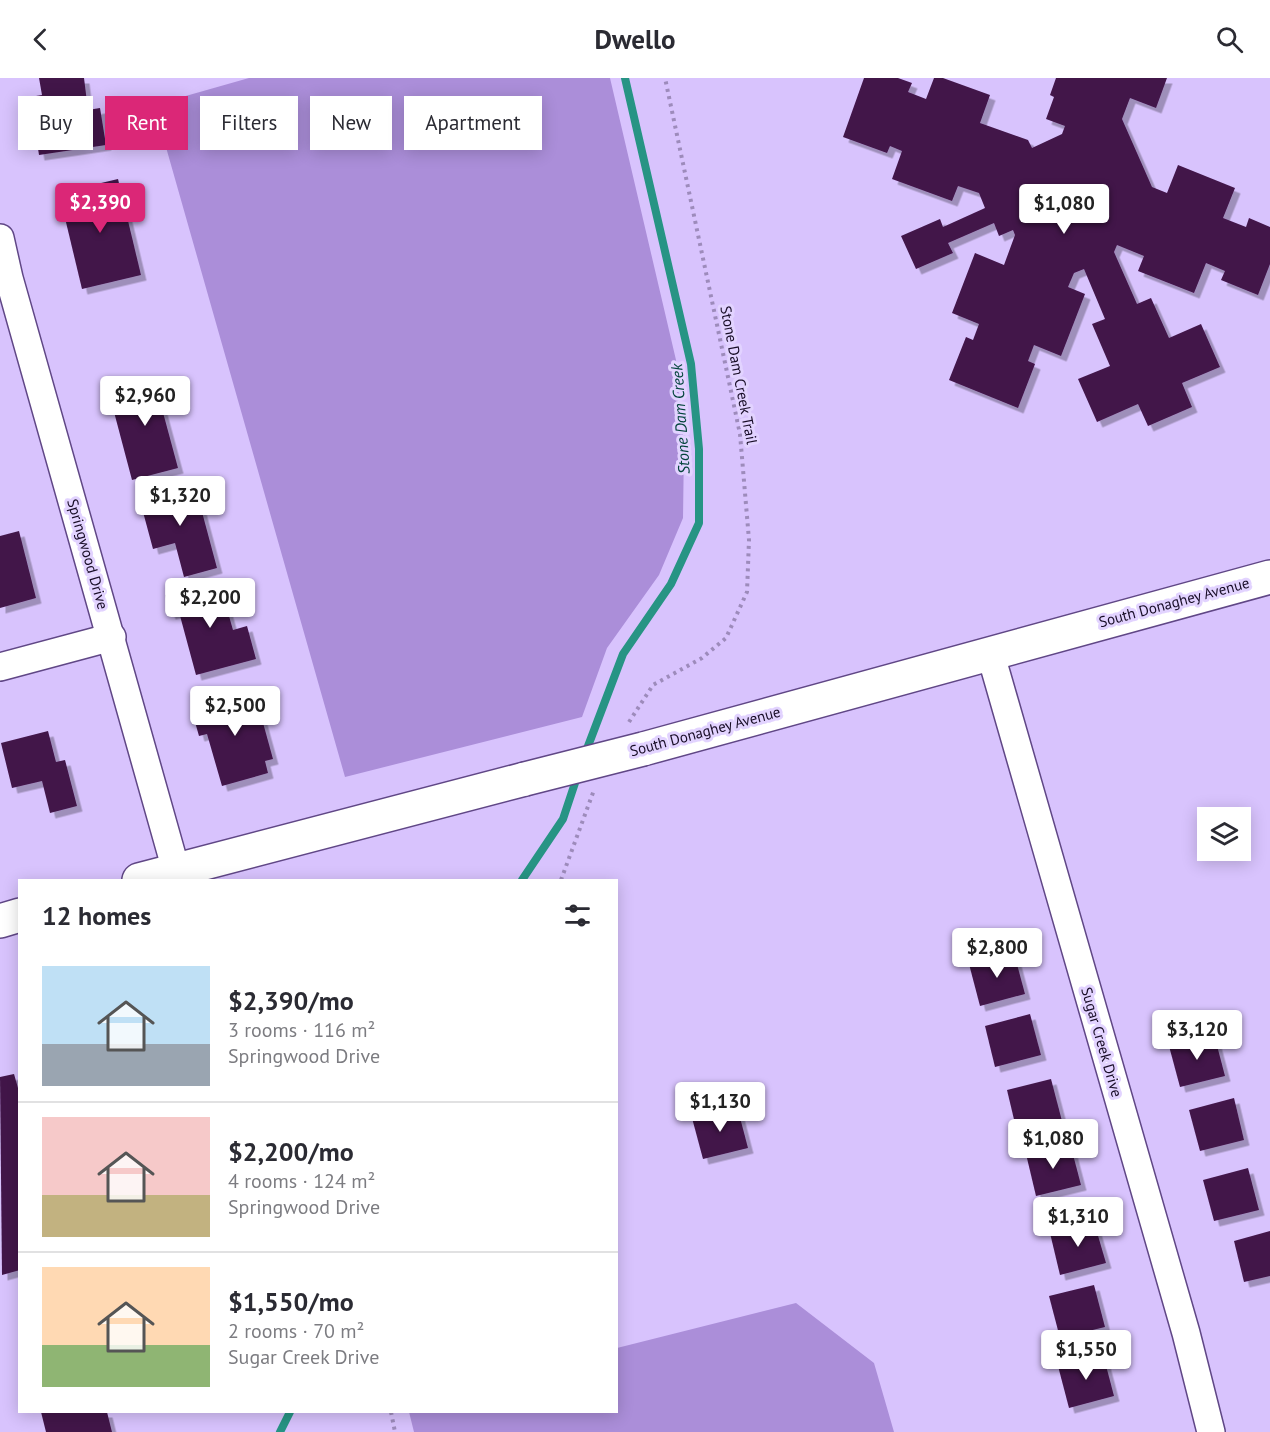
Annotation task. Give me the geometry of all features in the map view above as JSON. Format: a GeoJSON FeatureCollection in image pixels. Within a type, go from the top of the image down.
{"type":"FeatureCollection","features":[{"type":"Feature","properties":{"kind":"street","name":"Springwood Drive"},"geometry":{"type":"LineString","coordinates":[[0,238],[4,279],[112,637],[177,870]]}},
{"type":"Feature","properties":{"kind":"street","name":"South Donaghey Avenue"},"geometry":{"type":"LineString","coordinates":[[143,879],[525,779],[635,737],[990,652],[1270,577]]}},
{"type":"Feature","properties":{"kind":"street"},"geometry":{"type":"LineString","coordinates":[[0,667],[112,637]]}},
{"type":"Feature","properties":{"kind":"street","name":"Sugar Creek Drive"},"geometry":{"type":"LineString","coordinates":[[990,652],[1182,1322],[1211,1432]]}},
{"type":"Feature","properties":{"kind":"street"},"geometry":{"type":"LineString","coordinates":[[0,921],[18,916]]}},
{"type":"Feature","properties":{"kind":"path","name":"Stone Dam Creek Trail"},"geometry":{"type":"LineString","coordinates":[[635,737],[653,685],[702,658],[726,638],[747,592],[749,540],[740,434],[665,78]]}},
{"type":"Feature","properties":{"kind":"path"},"geometry":{"type":"LineString","coordinates":[[561,879],[597,781]]}},
{"type":"Feature","properties":{"kind":"path"},"geometry":{"type":"LineString","coordinates":[[391,1413],[395,1432]]}},
{"type":"Feature","properties":{"kind":"shaded area"},"geometry":{"type":"Polygon","coordinates":[[[249,78],[610,78],[676,360],[684,445],[683,518],[659,575],[607,648],[582,717],[345,777],[167,150],[188,150],[188,96],[186,96],[249,78]]]}},
{"type":"Feature","properties":{"kind":"shaded area"},"geometry":{"type":"Polygon","coordinates":[[[796,1303],[874,1363],[894,1432],[414,1432],[409,1413],[618,1413],[618,1348],[796,1303]]]}},
{"type":"Feature","properties":{"kind":"building"},"geometry":{"type":"Polygon","coordinates":[[[39,78],[84,78],[86,96],[36,96],[42,95],[39,78]]]}},
{"type":"Feature","properties":{"kind":"building"},"geometry":{"type":"Polygon","coordinates":[[[864,78],[898,78],[912,83],[908,92],[926,99],[934,78],[943,78],[990,95],[980,123],[1028,140],[1032,148],[1062,134],[1065,126],[1046,119],[1054,97],[1050,95],[1056,78],[1167,78],[1156,108],[1130,98],[1122,119],[1152,187],[1167,193],[1178,165],[1235,188],[1223,218],[1246,227],[1249,218],[1270,227],[1270,264],[1258,295],[1221,280],[1225,271],[1206,263],[1194,293],[1138,271],[1144,256],[1117,245],[1114,252],[1137,304],[1151,298],[1169,338],[1201,324],[1220,367],[1182,383],[1192,407],[1148,426],[1138,404],[1097,422],[1078,379],[1110,366],[1092,324],[1105,319],[1084,269],[1074,273],[1068,287],[1085,294],[1061,356],[1034,345],[1028,361],[1035,364],[1018,408],[949,380],[966,337],[973,340],[979,324],[952,313],[975,253],[1004,265],[1015,235],[1013,230],[999,236],[994,223],[948,243],[953,253],[916,269],[901,236],[940,219],[943,227],[985,208],[979,193],[958,186],[952,201],[892,179],[902,151],[890,146],[887,153],[843,137],[864,78]]]}},
{"type":"Feature","properties":{"kind":"building"},"geometry":{"type":"Polygon","coordinates":[[[100,108],[105,145],[93,147],[93,109],[100,108]]]}},
{"type":"Feature","properties":{"kind":"building"},"geometry":{"type":"Polygon","coordinates":[[[38,150],[72,150],[39,155],[38,150]]]}},
{"type":"Feature","properties":{"kind":"building"},"geometry":{"type":"Polygon","coordinates":[[[118,179],[141,275],[82,289],[59,193],[118,179]]]}},
{"type":"Feature","properties":{"kind":"building"},"geometry":{"type":"Polygon","coordinates":[[[171,376],[177,401],[161,405],[178,468],[132,480],[109,393],[171,376]]]}},
{"type":"Feature","properties":{"kind":"building"},"geometry":{"type":"Polygon","coordinates":[[[194,482],[217,568],[184,577],[175,543],[153,549],[139,497],[194,482]]]}},
{"type":"Feature","properties":{"kind":"building"},"geometry":{"type":"Polygon","coordinates":[[[19,531],[36,598],[0,608],[0,536],[19,531]]]}},
{"type":"Feature","properties":{"kind":"building"},"geometry":{"type":"Polygon","coordinates":[[[219,581],[233,630],[247,626],[256,659],[196,675],[179,612],[170,614],[165,595],[219,581]]]}},
{"type":"Feature","properties":{"kind":"building"},"geometry":{"type":"Polygon","coordinates":[[[254,690],[273,759],[265,761],[268,773],[222,786],[207,734],[199,736],[191,708],[254,690]]]}},
{"type":"Feature","properties":{"kind":"building"},"geometry":{"type":"Polygon","coordinates":[[[48,731],[56,762],[65,760],[77,806],[50,813],[42,781],[12,788],[1,743],[48,731]]]}},
{"type":"Feature","properties":{"kind":"building"},"geometry":{"type":"Polygon","coordinates":[[[1014,953],[1025,994],[980,1006],[969,964],[1014,953]]]}},
{"type":"Feature","properties":{"kind":"building"},"geometry":{"type":"Polygon","coordinates":[[[1030,1014],[1041,1055],[995,1067],[985,1026],[1030,1014]]]}},
{"type":"Feature","properties":{"kind":"building"},"geometry":{"type":"Polygon","coordinates":[[[1214,1034],[1225,1076],[1180,1087],[1169,1046],[1214,1034]]]}},
{"type":"Feature","properties":{"kind":"building"},"geometry":{"type":"Polygon","coordinates":[[[14,1074],[18,1088],[18,1271],[2,1275],[0,1077],[14,1074]]]}},
{"type":"Feature","properties":{"kind":"building"},"geometry":{"type":"Polygon","coordinates":[[[1051,1079],[1062,1121],[1017,1132],[1007,1090],[1051,1079]]]}},
{"type":"Feature","properties":{"kind":"building"},"geometry":{"type":"Polygon","coordinates":[[[1234,1098],[1244,1140],[1200,1151],[1189,1110],[1234,1098]]]}},
{"type":"Feature","properties":{"kind":"building"},"geometry":{"type":"Polygon","coordinates":[[[737,1106],[748,1148],[703,1159],[692,1118],[737,1106]]]}},
{"type":"Feature","properties":{"kind":"building"},"geometry":{"type":"Polygon","coordinates":[[[1070,1143],[1081,1185],[1036,1196],[1026,1154],[1070,1143]]]}},
{"type":"Feature","properties":{"kind":"building"},"geometry":{"type":"Polygon","coordinates":[[[1248,1168],[1259,1210],[1214,1221],[1203,1180],[1248,1168]]]}},
{"type":"Feature","properties":{"kind":"building"},"geometry":{"type":"Polygon","coordinates":[[[1094,1222],[1106,1263],[1060,1275],[1050,1233],[1094,1222]]]}},
{"type":"Feature","properties":{"kind":"building"},"geometry":{"type":"Polygon","coordinates":[[[1270,1231],[1270,1276],[1244,1282],[1234,1241],[1270,1231]]]}},
{"type":"Feature","properties":{"kind":"building"},"geometry":{"type":"Polygon","coordinates":[[[1094,1285],[1105,1327],[1060,1338],[1049,1296],[1094,1285]]]}},
{"type":"Feature","properties":{"kind":"building"},"geometry":{"type":"Polygon","coordinates":[[[1103,1354],[1114,1396],[1069,1408],[1058,1366],[1103,1354]]]}},
{"type":"Feature","properties":{"kind":"building"},"geometry":{"type":"Polygon","coordinates":[[[41,1413],[107,1413],[112,1432],[46,1432],[41,1413]]]}},
{"type":"Feature","properties":{"kind":"waterway","name":"Stone Dam Creek"},"geometry":{"type":"LineString","coordinates":[[585,754],[623,654],[671,584],[699,523],[699,449],[691,364],[625,78]]}},
{"type":"Feature","properties":{"kind":"waterway","name":"Stone Dam Creek"},"geometry":{"type":"LineString","coordinates":[[523,879],[563,819],[578,774]]}},
{"type":"Feature","properties":{"kind":"waterway","name":"Stone Dam Creek"},"geometry":{"type":"LineString","coordinates":[[280,1432],[290,1413]]}}]}
